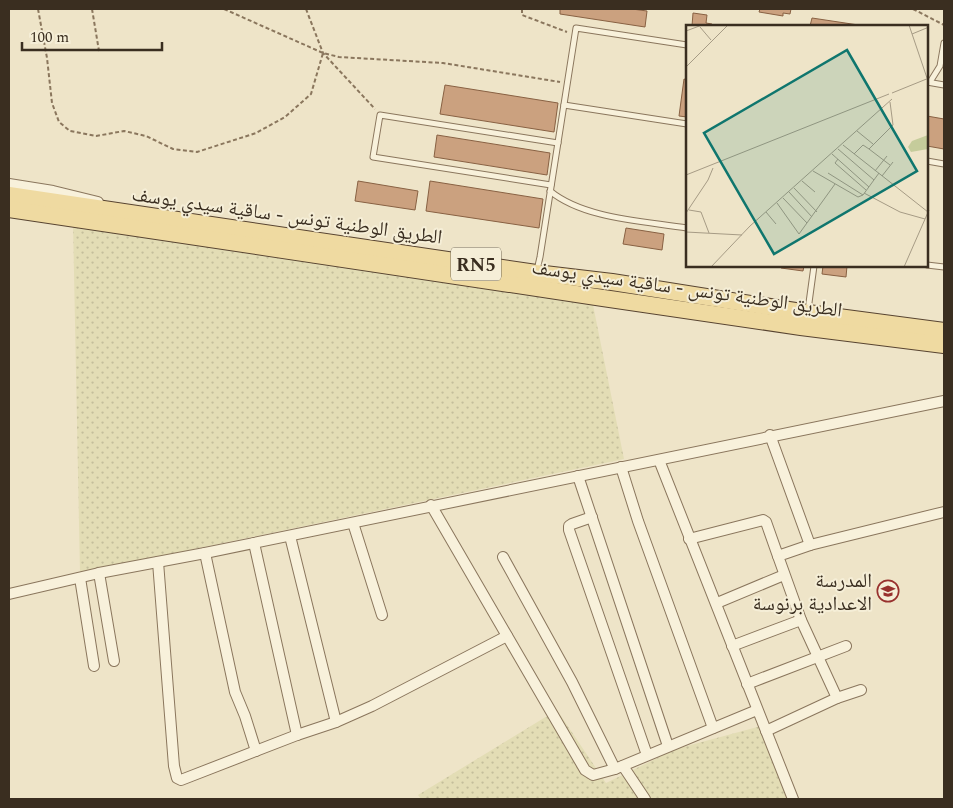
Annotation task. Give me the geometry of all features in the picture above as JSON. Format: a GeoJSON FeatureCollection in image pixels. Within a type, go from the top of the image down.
{"type":"FeatureCollection","features":[{"type":"Feature","properties":{"kind":"main road","name":"الطريق الوطنية تونس - ساقية سيدي يوسف"},"geometry":{"type":"LineString","coordinates":[[9,195],[120,211],[534,281]]}},
{"type":"Feature","properties":{"kind":"main road","name":"الطريق الوطنية تونس - ساقية سيدي يوسف"},"geometry":{"type":"LineString","coordinates":[[9,209],[534,281],[612,282],[804,320],[944,345]]}},
{"type":"Feature","properties":{"kind":"main road","name":"الطريق الوطنية تونس - ساقية سيدي يوسف"},"geometry":{"type":"LineString","coordinates":[[804,320],[944,331]]}},
{"type":"Feature","properties":{"kind":"street"},"geometry":{"type":"LineString","coordinates":[[9,184],[84,198],[120,211]]}},
{"type":"Feature","properties":{"kind":"street"},"geometry":{"type":"LineString","coordinates":[[9,594],[98,573],[205,554],[944,400]]}},
{"type":"Feature","properties":{"kind":"street"},"geometry":{"type":"LineString","coordinates":[[770,435],[810,545]]}},
{"type":"Feature","properties":{"kind":"street"},"geometry":{"type":"LineString","coordinates":[[659,460],[793,799]]}},
{"type":"Feature","properties":{"kind":"street"},"geometry":{"type":"LineString","coordinates":[[621,467],[641,530],[713,728]]}},
{"type":"Feature","properties":{"kind":"street"},"geometry":{"type":"LineString","coordinates":[[578,476],[668,746]]}},
{"type":"Feature","properties":{"kind":"street"},"geometry":{"type":"LineString","coordinates":[[431,506],[585,770],[592,775],[619,768],[758,710]]}},
{"type":"Feature","properties":{"kind":"street"},"geometry":{"type":"LineString","coordinates":[[778,556],[810,545],[944,512]]}},
{"type":"Feature","properties":{"kind":"street"},"geometry":{"type":"LineString","coordinates":[[592,517],[569,526],[647,755]]}},
{"type":"Feature","properties":{"kind":"street"},"geometry":{"type":"LineString","coordinates":[[690,539],[763,520],[766,522],[801,620],[837,698]]}},
{"type":"Feature","properties":{"kind":"street"},"geometry":{"type":"LineString","coordinates":[[353,523],[382,615]]}},
{"type":"Feature","properties":{"kind":"street"},"geometry":{"type":"LineString","coordinates":[[290,536],[336,722]]}},
{"type":"Feature","properties":{"kind":"street"},"geometry":{"type":"LineString","coordinates":[[254,543],[297,735]]}},
{"type":"Feature","properties":{"kind":"street"},"geometry":{"type":"LineString","coordinates":[[205,554],[235,692],[256,751]]}},
{"type":"Feature","properties":{"kind":"street"},"geometry":{"type":"LineString","coordinates":[[503,557],[619,768],[645,799]]}},
{"type":"Feature","properties":{"kind":"street"},"geometry":{"type":"LineString","coordinates":[[158,562],[175,774],[177,778],[185,780],[297,735],[336,722],[380,702],[506,636]]}},
{"type":"Feature","properties":{"kind":"street"},"geometry":{"type":"LineString","coordinates":[[98,573],[114,661]]}},
{"type":"Feature","properties":{"kind":"street"},"geometry":{"type":"LineString","coordinates":[[717,603],[784,575]]}},
{"type":"Feature","properties":{"kind":"street"},"geometry":{"type":"LineString","coordinates":[[80,578],[94,666]]}},
{"type":"Feature","properties":{"kind":"street"},"geometry":{"type":"LineString","coordinates":[[732,646],[801,620]]}},
{"type":"Feature","properties":{"kind":"street"},"geometry":{"type":"LineString","coordinates":[[747,684],[846,646]]}},
{"type":"Feature","properties":{"kind":"street"},"geometry":{"type":"LineString","coordinates":[[766,731],[837,698],[861,690]]}},
{"type":"Feature","properties":{"kind":"lane"},"geometry":{"type":"LineString","coordinates":[[534,281],[540,256],[576,28],[686,45]]}},
{"type":"Feature","properties":{"kind":"lane"},"geometry":{"type":"LineString","coordinates":[[944,43],[940,66],[928,82],[944,85]]}},
{"type":"Feature","properties":{"kind":"lane"},"geometry":{"type":"LineString","coordinates":[[564,105],[686,124]]}},
{"type":"Feature","properties":{"kind":"lane"},"geometry":{"type":"LineString","coordinates":[[558,143],[380,115],[373,157],[551,188],[564,201],[592,212],[686,228]]}},
{"type":"Feature","properties":{"kind":"lane"},"geometry":{"type":"LineString","coordinates":[[928,161],[944,164]]}},
{"type":"Feature","properties":{"kind":"lane"},"geometry":{"type":"LineString","coordinates":[[928,265],[944,267]]}},
{"type":"Feature","properties":{"kind":"lane"},"geometry":{"type":"LineString","coordinates":[[804,320],[814,268]]}},
{"type":"Feature","properties":{"kind":"path"},"geometry":{"type":"LineString","coordinates":[[38,9],[47,58],[52,103],[59,122],[70,131],[96,136],[124,132],[146,136],[173,149],[197,152],[256,133],[285,117],[311,94],[323,53]]}},
{"type":"Feature","properties":{"kind":"path"},"geometry":{"type":"LineString","coordinates":[[92,9],[99,51]]}},
{"type":"Feature","properties":{"kind":"path"},"geometry":{"type":"LineString","coordinates":[[224,9],[323,53],[339,57],[443,63],[568,83]]}},
{"type":"Feature","properties":{"kind":"path"},"geometry":{"type":"LineString","coordinates":[[306,9],[323,53],[380,115]]}},
{"type":"Feature","properties":{"kind":"path"},"geometry":{"type":"LineString","coordinates":[[522,9],[522,15],[575,35]]}},
{"type":"Feature","properties":{"kind":"path"},"geometry":{"type":"LineString","coordinates":[[912,9],[944,25]]}},
{"type":"Feature","properties":{"kind":"shaded area"},"geometry":{"type":"Polygon","coordinates":[[[73,223],[592,300],[624,459],[80,573],[73,223]]]}},
{"type":"Feature","properties":{"kind":"shaded area"},"geometry":{"type":"Polygon","coordinates":[[[557,710],[606,783],[676,749],[761,726],[795,799],[421,799],[418,795],[557,710]]]}},
{"type":"Feature","properties":{"kind":"building"},"geometry":{"type":"Polygon","coordinates":[[[560,9],[632,9],[647,11],[645,27],[560,14],[560,9]]]}},
{"type":"Feature","properties":{"kind":"building"},"geometry":{"type":"Polygon","coordinates":[[[760,9],[791,9],[790,14],[783,13],[783,16],[759,12],[760,9]]]}},
{"type":"Feature","properties":{"kind":"building"},"geometry":{"type":"Polygon","coordinates":[[[693,13],[707,15],[706,23],[712,24],[712,25],[692,25],[693,13]]]}},
{"type":"Feature","properties":{"kind":"building"},"geometry":{"type":"Polygon","coordinates":[[[812,18],[858,25],[810,25],[812,18]]]}},
{"type":"Feature","properties":{"kind":"building"},"geometry":{"type":"Polygon","coordinates":[[[684,79],[686,80],[686,117],[679,116],[684,79]]]}},
{"type":"Feature","properties":{"kind":"building"},"geometry":{"type":"Polygon","coordinates":[[[445,85],[558,103],[554,132],[440,114],[445,85]]]}},
{"type":"Feature","properties":{"kind":"building"},"geometry":{"type":"Polygon","coordinates":[[[928,116],[944,119],[944,149],[928,146],[928,116]]]}},
{"type":"Feature","properties":{"kind":"building"},"geometry":{"type":"Polygon","coordinates":[[[437,135],[550,153],[547,175],[434,157],[437,135]]]}},
{"type":"Feature","properties":{"kind":"building"},"geometry":{"type":"Polygon","coordinates":[[[358,181],[418,191],[415,210],[355,201],[358,181]]]}},
{"type":"Feature","properties":{"kind":"building"},"geometry":{"type":"Polygon","coordinates":[[[430,181],[543,199],[539,228],[426,211],[430,181]]]}},
{"type":"Feature","properties":{"kind":"building"},"geometry":{"type":"Polygon","coordinates":[[[626,228],[664,234],[662,250],[623,244],[626,228]]]}},
{"type":"Feature","properties":{"kind":"building"},"geometry":{"type":"Polygon","coordinates":[[[781,268],[804,268],[803,271],[781,268]]]}},
{"type":"Feature","properties":{"kind":"building"},"geometry":{"type":"Polygon","coordinates":[[[823,268],[847,268],[846,277],[822,274],[823,268]]]}},
{"type":"Feature","properties":{"kind":"place","name":"المدرسة الاعدادية برنوسة"},"geometry":{"type":"Point","coordinates":[888,591]}}]}
